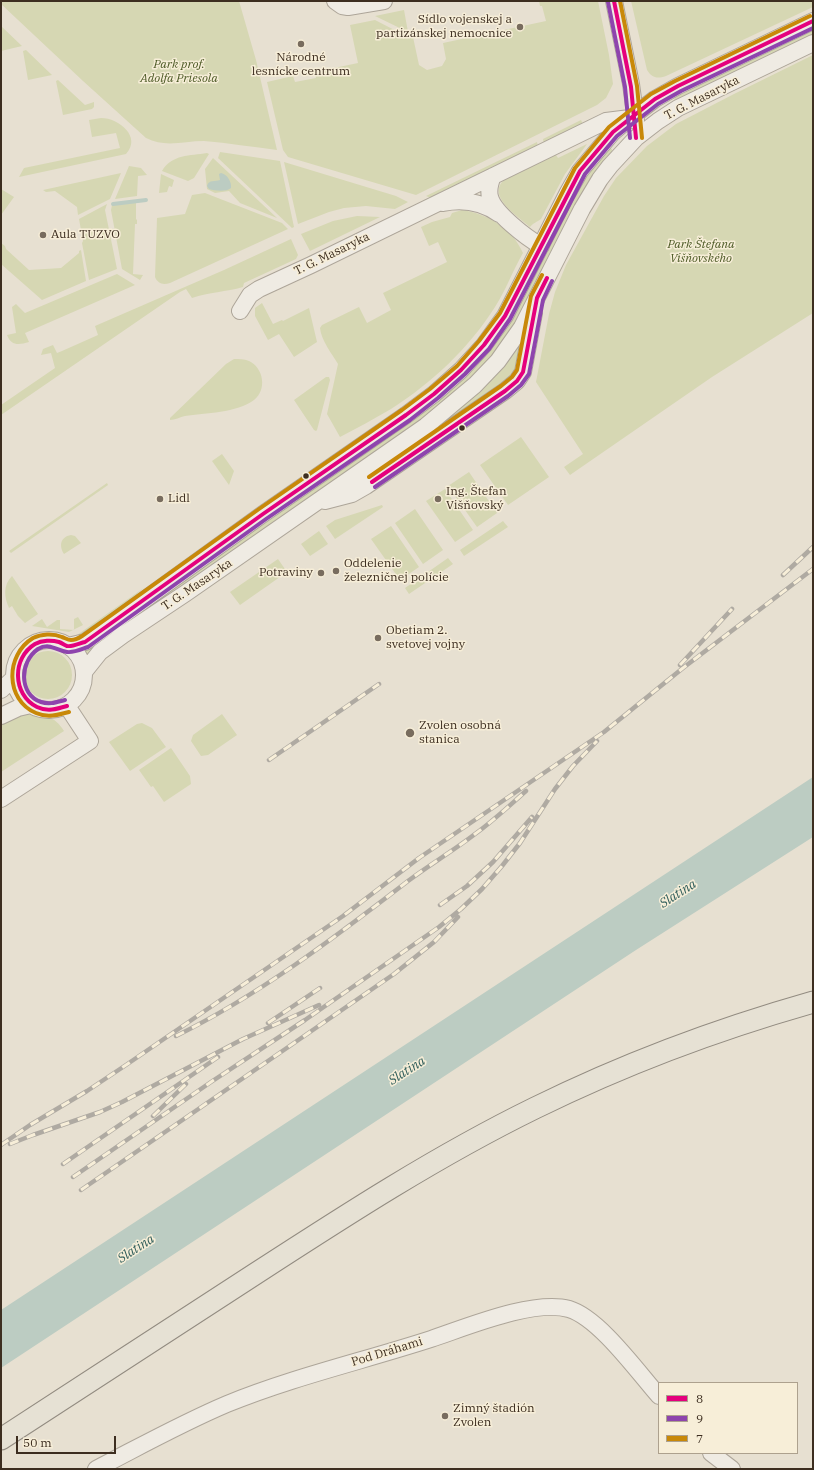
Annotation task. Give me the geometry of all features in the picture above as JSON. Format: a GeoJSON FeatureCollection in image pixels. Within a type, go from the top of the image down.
{"type":"FeatureCollection","features":[{"type":"Feature","properties":{"kind":"main road"},"geometry":{"type":"LineString","coordinates":[[1,1439],[344,1216],[430,1164],[484,1134],[581,1086],[680,1045],[813,1002]]}},
{"type":"Feature","properties":{"kind":"street"},"geometry":{"type":"LineString","coordinates":[[335,1],[342,6],[348,7],[384,1]]}},
{"type":"Feature","properties":{"kind":"street"},"geometry":{"type":"LineString","coordinates":[[614,1],[630,77],[632,116],[636,138]]}},
{"type":"Feature","properties":{"kind":"street","name":"T. G. Masaryka"},"geometry":{"type":"LineString","coordinates":[[68,646],[85,642],[111,624],[263,514],[406,415],[434,394],[461,370],[484,345],[508,310],[580,171],[613,132],[632,116],[655,99],[678,86],[813,21]]}},
{"type":"Feature","properties":{"kind":"street","name":"T. G. Masaryka"},"geometry":{"type":"LineString","coordinates":[[67,706],[76,698],[82,689],[84,672],[100,652],[426,426],[475,385],[498,361],[522,327],[557,256],[591,193],[610,166],[636,138],[678,108],[813,43]]}},
{"type":"Feature","properties":{"kind":"street","name":"T. G. Masaryka"},"geometry":{"type":"LineString","coordinates":[[240,311],[250,295],[259,289],[606,121],[632,116]]}},
{"type":"Feature","properties":{"kind":"street","name":"T. G. Masaryka"},"geometry":{"type":"LineString","coordinates":[[493,176],[490,183],[490,198],[495,208],[524,235],[541,246]]}},
{"type":"Feature","properties":{"kind":"street","name":"T. G. Masaryka"},"geometry":{"type":"LineString","coordinates":[[431,206],[451,202],[479,203],[507,219]]}},
{"type":"Feature","properties":{"kind":"street","name":"T. G. Masaryka"},"geometry":{"type":"LineString","coordinates":[[314,503],[352,494],[366,486],[505,391],[517,381],[523,372],[537,298]]}},
{"type":"Feature","properties":{"kind":"street"},"geometry":{"type":"LineString","coordinates":[[1,799],[90,740],[67,706],[55,710],[37,708],[31,705],[19,694],[14,678],[18,660],[31,646],[40,642],[59,642],[68,646],[79,657],[84,672]]}},
{"type":"Feature","properties":{"kind":"street"},"geometry":{"type":"LineString","coordinates":[[1,690],[14,678]]}},
{"type":"Feature","properties":{"kind":"street"},"geometry":{"type":"LineString","coordinates":[[1,716],[18,708],[31,705]]}},
{"type":"Feature","properties":{"kind":"street","name":"Pod Dráhami"},"geometry":{"type":"LineString","coordinates":[[96,1469],[194,1419],[262,1391],[504,1315],[539,1307],[560,1307],[588,1318],[610,1340],[658,1395]]}},
{"type":"Feature","properties":{"kind":"street"},"geometry":{"type":"LineString","coordinates":[[712,1454],[732,1469]]}},
{"type":"Feature","properties":{"kind":"green space","name":"Park prof. Adolfa Priesola"},"geometry":{"type":"Polygon","coordinates":[[[1,1],[239,1],[256,60],[277,150],[204,141],[160,143],[146,138],[1,4],[1,1]]]}},
{"type":"Feature","properties":{"kind":"green space"},"geometry":{"type":"Polygon","coordinates":[[[539,1],[598,1],[609,55],[613,84],[606,98],[597,105],[416,195],[288,157],[283,150],[267,82],[293,76],[295,82],[316,78],[315,72],[358,63],[350,25],[375,20],[410,38],[413,37],[419,65],[427,70],[442,66],[446,59],[443,43],[546,21],[539,1]]]}},
{"type":"Feature","properties":{"kind":"green space"},"geometry":{"type":"Polygon","coordinates":[[[631,1],[813,1],[813,7],[666,76],[657,78],[651,75],[647,70],[631,1]]]}},
{"type":"Feature","properties":{"kind":"green space"},"geometry":{"type":"Polygon","coordinates":[[[404,10],[408,32],[375,16],[404,10]]]}},
{"type":"Feature","properties":{"kind":"green space"},"geometry":{"type":"Polygon","coordinates":[[[1,26],[22,46],[1,51],[1,26]]]}},
{"type":"Feature","properties":{"kind":"green space"},"geometry":{"type":"Polygon","coordinates":[[[813,30],[813,35],[677,101],[674,100],[675,97],[813,30]]]}},
{"type":"Feature","properties":{"kind":"green space"},"geometry":{"type":"Polygon","coordinates":[[[26,50],[52,75],[28,80],[23,51],[26,50]]]}},
{"type":"Feature","properties":{"kind":"green space","name":"Park Štefana Višňovského"},"geometry":{"type":"Polygon","coordinates":[[[813,55],[813,313],[712,377],[570,475],[564,467],[583,454],[536,382],[549,314],[555,292],[566,265],[604,196],[616,178],[647,146],[676,124],[813,55]]]}},
{"type":"Feature","properties":{"kind":"green space"},"geometry":{"type":"Polygon","coordinates":[[[58,80],[85,105],[94,102],[94,107],[92,109],[63,115],[56,81],[58,80]]]}},
{"type":"Feature","properties":{"kind":"green space"},"geometry":{"type":"Polygon","coordinates":[[[101,118],[115,121],[130,135],[130,148],[126,154],[19,177],[24,168],[120,148],[116,133],[92,137],[89,120],[101,118]]]}},
{"type":"Feature","properties":{"kind":"green space"},"geometry":{"type":"Polygon","coordinates":[[[581,120],[583,124],[544,144],[543,139],[581,120]]]}},
{"type":"Feature","properties":{"kind":"green space"},"geometry":{"type":"Polygon","coordinates":[[[537,142],[538,147],[431,198],[426,196],[537,142]]]}},
{"type":"Feature","properties":{"kind":"green space"},"geometry":{"type":"Polygon","coordinates":[[[587,144],[565,174],[541,219],[530,227],[501,199],[499,192],[500,185],[505,179],[554,155],[558,158],[587,144]]]}},
{"type":"Feature","properties":{"kind":"green space"},"geometry":{"type":"Polygon","coordinates":[[[609,148],[612,149],[612,152],[578,199],[515,324],[487,361],[431,413],[87,656],[82,652],[83,649],[428,408],[449,392],[465,377],[573,196],[587,175],[609,148]]]}},
{"type":"Feature","properties":{"kind":"green space"},"geometry":{"type":"Polygon","coordinates":[[[220,152],[280,161],[294,227],[292,228],[218,158],[220,152]]]}},
{"type":"Feature","properties":{"kind":"green space"},"geometry":{"type":"Polygon","coordinates":[[[207,153],[209,154],[194,178],[188,181],[162,171],[166,165],[176,159],[207,153]]]}},
{"type":"Feature","properties":{"kind":"green space"},"geometry":{"type":"Polygon","coordinates":[[[213,158],[277,218],[240,203],[229,191],[215,193],[207,189],[205,169],[213,158]]]}},
{"type":"Feature","properties":{"kind":"green space"},"geometry":{"type":"Polygon","coordinates":[[[284,162],[396,196],[408,202],[395,209],[366,206],[344,208],[298,224],[284,162]]]}},
{"type":"Feature","properties":{"kind":"green space"},"geometry":{"type":"Polygon","coordinates":[[[129,166],[141,168],[147,175],[138,176],[137,196],[115,199],[129,166]]]}},
{"type":"Feature","properties":{"kind":"green space"},"geometry":{"type":"Polygon","coordinates":[[[121,173],[110,199],[78,215],[77,207],[55,191],[46,192],[43,190],[121,173]]]}},
{"type":"Feature","properties":{"kind":"green space"},"geometry":{"type":"Polygon","coordinates":[[[161,174],[174,180],[172,187],[169,186],[167,192],[159,193],[161,174]]]}},
{"type":"Feature","properties":{"kind":"green space"},"geometry":{"type":"Polygon","coordinates":[[[1,189],[14,197],[1,215],[1,189]]]}},
{"type":"Feature","properties":{"kind":"green space"},"geometry":{"type":"Polygon","coordinates":[[[205,193],[282,223],[288,229],[170,283],[159,283],[155,277],[157,218],[185,214],[192,195],[205,193]]]}},
{"type":"Feature","properties":{"kind":"green space"},"geometry":{"type":"Polygon","coordinates":[[[136,202],[137,224],[135,224],[133,274],[143,275],[140,280],[122,269],[111,210],[112,205],[136,202]]]}},
{"type":"Feature","properties":{"kind":"green space"},"geometry":{"type":"Polygon","coordinates":[[[107,204],[105,210],[117,269],[89,280],[79,219],[107,204]]]}},
{"type":"Feature","properties":{"kind":"green space"},"geometry":{"type":"Polygon","coordinates":[[[462,210],[481,215],[506,229],[523,253],[503,294],[474,337],[449,364],[406,399],[372,420],[340,437],[327,414],[338,364],[325,342],[320,328],[322,325],[359,307],[367,323],[391,310],[383,293],[447,262],[438,242],[429,246],[421,227],[450,217],[452,213],[462,210]]]}},
{"type":"Feature","properties":{"kind":"green space"},"geometry":{"type":"Polygon","coordinates":[[[357,216],[380,217],[310,251],[301,234],[333,221],[357,216]]]}},
{"type":"Feature","properties":{"kind":"green space"},"geometry":{"type":"Polygon","coordinates":[[[291,239],[298,255],[296,259],[244,283],[243,287],[192,298],[186,289],[180,292],[1,415],[1,405],[55,368],[51,353],[41,355],[43,349],[53,345],[57,353],[62,351],[98,335],[95,326],[291,239]]]}},
{"type":"Feature","properties":{"kind":"green space"},"geometry":{"type":"Polygon","coordinates":[[[1,243],[29,270],[61,268],[81,250],[86,281],[42,300],[1,264],[1,243]]]}},
{"type":"Feature","properties":{"kind":"green space"},"geometry":{"type":"Polygon","coordinates":[[[117,274],[135,285],[25,333],[29,342],[16,344],[9,339],[7,335],[16,333],[12,307],[16,304],[25,313],[117,274]]]}},
{"type":"Feature","properties":{"kind":"green space"},"geometry":{"type":"Polygon","coordinates":[[[262,303],[273,324],[282,320],[283,321],[309,308],[317,342],[294,357],[279,334],[268,340],[255,316],[255,308],[262,303]]]}},
{"type":"Feature","properties":{"kind":"green space"},"geometry":{"type":"Polygon","coordinates":[[[517,347],[520,359],[510,379],[355,484],[454,414],[469,400],[517,347]]]}},
{"type":"Feature","properties":{"kind":"green space"},"geometry":{"type":"Polygon","coordinates":[[[234,359],[249,361],[254,364],[261,374],[261,391],[254,400],[239,408],[185,416],[170,420],[170,418],[226,364],[234,359]]]}},
{"type":"Feature","properties":{"kind":"green space"},"geometry":{"type":"Polygon","coordinates":[[[326,377],[329,377],[330,380],[316,431],[294,400],[326,377]]]}},
{"type":"Feature","properties":{"kind":"green space"},"geometry":{"type":"Polygon","coordinates":[[[521,437],[549,477],[508,505],[480,465],[521,437]]]}},
{"type":"Feature","properties":{"kind":"green space"},"geometry":{"type":"Polygon","coordinates":[[[222,454],[234,471],[229,485],[212,461],[222,454]]]}},
{"type":"Feature","properties":{"kind":"green space"},"geometry":{"type":"Polygon","coordinates":[[[469,472],[497,513],[477,527],[448,486],[469,472]]]}},
{"type":"Feature","properties":{"kind":"green space"},"geometry":{"type":"Polygon","coordinates":[[[107,483],[108,485],[11,553],[9,551],[107,483]]]}},
{"type":"Feature","properties":{"kind":"green space"},"geometry":{"type":"Polygon","coordinates":[[[445,489],[473,530],[455,542],[426,501],[445,489]]]}},
{"type":"Feature","properties":{"kind":"green space"},"geometry":{"type":"Polygon","coordinates":[[[382,505],[383,507],[335,539],[326,526],[335,520],[382,505]]]}},
{"type":"Feature","properties":{"kind":"green space"},"geometry":{"type":"Polygon","coordinates":[[[415,509],[443,550],[423,564],[395,523],[415,509]]]}},
{"type":"Feature","properties":{"kind":"green space"},"geometry":{"type":"Polygon","coordinates":[[[503,521],[508,527],[464,556],[460,550],[503,521]]]}},
{"type":"Feature","properties":{"kind":"green space"},"geometry":{"type":"Polygon","coordinates":[[[391,526],[419,567],[400,580],[371,539],[391,526]]]}},
{"type":"Feature","properties":{"kind":"green space"},"geometry":{"type":"Polygon","coordinates":[[[319,531],[328,544],[310,556],[301,544],[319,531]]]}},
{"type":"Feature","properties":{"kind":"green space"},"geometry":{"type":"Polygon","coordinates":[[[67,536],[75,536],[81,543],[64,554],[61,548],[62,542],[67,536]]]}},
{"type":"Feature","properties":{"kind":"green space"},"geometry":{"type":"Polygon","coordinates":[[[448,558],[453,564],[409,594],[405,588],[448,558]]]}},
{"type":"Feature","properties":{"kind":"green space"},"geometry":{"type":"Polygon","coordinates":[[[278,559],[287,572],[240,605],[230,592],[278,559]]]}},
{"type":"Feature","properties":{"kind":"green space"},"geometry":{"type":"Polygon","coordinates":[[[12,576],[38,614],[25,623],[18,616],[12,606],[9,608],[6,600],[5,591],[7,583],[12,576]]]}},
{"type":"Feature","properties":{"kind":"green space"},"geometry":{"type":"Polygon","coordinates":[[[145,587],[103,622],[94,628],[77,635],[145,587]]]}},
{"type":"Feature","properties":{"kind":"green space"},"geometry":{"type":"Polygon","coordinates":[[[78,617],[83,625],[74,630],[74,619],[78,617]]]}},
{"type":"Feature","properties":{"kind":"green space"},"geometry":{"type":"Polygon","coordinates":[[[42,619],[47,627],[57,620],[60,620],[60,629],[73,630],[69,632],[32,626],[42,619]]]}},
{"type":"Feature","properties":{"kind":"green space"},"geometry":{"type":"Polygon","coordinates":[[[43,651],[53,651],[62,655],[68,661],[72,670],[72,680],[68,689],[62,695],[53,699],[43,699],[34,695],[28,689],[24,680],[24,670],[28,661],[34,655],[43,651]]]}},
{"type":"Feature","properties":{"kind":"green space"},"geometry":{"type":"Polygon","coordinates":[[[26,712],[53,719],[64,731],[1,772],[1,723],[26,712]]]}},
{"type":"Feature","properties":{"kind":"green space"},"geometry":{"type":"Polygon","coordinates":[[[222,714],[237,735],[208,755],[201,756],[191,741],[193,735],[222,714]]]}},
{"type":"Feature","properties":{"kind":"green space"},"geometry":{"type":"Polygon","coordinates":[[[142,723],[152,728],[166,747],[130,771],[109,742],[137,724],[142,723]]]}},
{"type":"Feature","properties":{"kind":"green space"},"geometry":{"type":"Polygon","coordinates":[[[171,748],[190,776],[191,784],[164,802],[139,770],[171,748]]]}},
{"type":"Feature","properties":{"kind":"water"},"geometry":{"type":"Polygon","coordinates":[[[221,173],[229,179],[231,188],[221,191],[209,189],[207,186],[209,182],[220,180],[219,174],[221,173]]]}},
{"type":"Feature","properties":{"kind":"water","name":"Slatina"},"geometry":{"type":"Polygon","coordinates":[[[813,777],[813,837],[636,950],[1,1368],[1,1310],[813,777]]]}},
{"type":"Feature","properties":{"kind":"waterway"},"geometry":{"type":"LineString","coordinates":[[113,204],[146,200]]}},
{"type":"Feature","properties":{"kind":"railway"},"geometry":{"type":"LineString","coordinates":[[783,575],[813,547]]}},
{"type":"Feature","properties":{"kind":"railway"},"geometry":{"type":"LineString","coordinates":[[1,1145],[30,1125],[87,1091],[126,1065],[343,916],[419,858],[604,732],[683,668],[813,569]]}},
{"type":"Feature","properties":{"kind":"railway"},"geometry":{"type":"LineString","coordinates":[[680,665],[732,609]]}},
{"type":"Feature","properties":{"kind":"railway"},"geometry":{"type":"LineString","coordinates":[[269,760],[379,684]]}},
{"type":"Feature","properties":{"kind":"railway"},"geometry":{"type":"LineString","coordinates":[[73,1177],[211,1082],[305,1020],[439,927],[461,909],[482,889],[502,866],[520,843],[555,789],[573,766],[597,741]]}},
{"type":"Feature","properties":{"kind":"railway"},"geometry":{"type":"LineString","coordinates":[[176,1036],[207,1020],[266,984],[324,944],[416,875],[482,829],[526,791]]}},
{"type":"Feature","properties":{"kind":"railway"},"geometry":{"type":"LineString","coordinates":[[440,905],[467,886],[493,862],[532,817]]}},
{"type":"Feature","properties":{"kind":"railway"},"geometry":{"type":"LineString","coordinates":[[81,1190],[394,974],[434,942],[458,917]]}},
{"type":"Feature","properties":{"kind":"railway"},"geometry":{"type":"LineString","coordinates":[[268,1023],[320,988]]}},
{"type":"Feature","properties":{"kind":"railway"},"geometry":{"type":"LineString","coordinates":[[10,1144],[100,1112],[243,1039],[319,1005]]}},
{"type":"Feature","properties":{"kind":"railway"},"geometry":{"type":"LineString","coordinates":[[63,1164],[218,1057]]}},
{"type":"Feature","properties":{"kind":"railway"},"geometry":{"type":"LineString","coordinates":[[153,1116],[186,1084]]}},
{"type":"Feature","properties":{"kind":"transit line","name":"8"},"geometry":{"type":"LineString","coordinates":[[614,1],[631,87],[636,138]]}},
{"type":"Feature","properties":{"kind":"transit line","name":"7"},"geometry":{"type":"LineString","coordinates":[[620,1],[637,86],[642,138]]}},
{"type":"Feature","properties":{"kind":"transit line","name":"9"},"geometry":{"type":"LineString","coordinates":[[608,2],[625,87],[630,138]]}},
{"type":"Feature","properties":{"kind":"transit line","name":"7"},"geometry":{"type":"LineString","coordinates":[[69,712],[52,716],[40,715],[26,707],[19,698],[14,688],[12,677],[13,666],[17,655],[24,646],[33,638],[43,635],[55,635],[69,640],[81,637],[259,509],[430,389],[457,366],[479,341],[500,313],[575,168],[609,127],[651,94],[810,16]]}},
{"type":"Feature","properties":{"kind":"transit line","name":"8"},"geometry":{"type":"LineString","coordinates":[[67,706],[52,710],[41,709],[29,701],[23,694],[19,685],[18,676],[22,658],[27,650],[35,644],[44,641],[56,641],[67,646],[85,642],[263,514],[434,394],[461,370],[484,345],[505,316],[580,171],[613,132],[655,99],[678,86],[813,21]]}},
{"type":"Feature","properties":{"kind":"transit line","name":"9"},"geometry":{"type":"LineString","coordinates":[[65,700],[53,703],[41,702],[34,698],[25,686],[24,678],[27,662],[38,649],[46,646],[70,652],[88,647],[266,519],[410,420],[438,398],[465,374],[489,349],[510,319],[585,174],[617,136],[658,104],[681,91],[813,28]]}},
{"type":"Feature","properties":{"kind":"transit line","name":"7"},"geometry":{"type":"LineString","coordinates":[[369,477],[512,377],[517,370],[531,296],[542,275]]}},
{"type":"Feature","properties":{"kind":"transit line","name":"8"},"geometry":{"type":"LineString","coordinates":[[372,482],[505,391],[517,381],[523,372],[537,298],[547,278]]}},
{"type":"Feature","properties":{"kind":"transit line","name":"9"},"geometry":{"type":"LineString","coordinates":[[375,487],[508,396],[521,385],[529,374],[543,300],[552,281]]}},
{"type":"Feature","properties":{"kind":"place","name":"Sídlo vojenskej a partizánskej nemocnice"},"geometry":{"type":"Point","coordinates":[520,27]}},
{"type":"Feature","properties":{"kind":"place","name":"Národné lesnícke centrum"},"geometry":{"type":"Point","coordinates":[301,44]}},
{"type":"Feature","properties":{"kind":"place","name":"Aula TUZVO"},"geometry":{"type":"Point","coordinates":[43,235]}},
{"type":"Feature","properties":{"kind":"place","name":"Lidl"},"geometry":{"type":"Point","coordinates":[160,499]}},
{"type":"Feature","properties":{"kind":"place","name":"Ing. Štefan Višňovský"},"geometry":{"type":"Point","coordinates":[438,499]}},
{"type":"Feature","properties":{"kind":"place","name":"Oddelenie železničnej polície"},"geometry":{"type":"Point","coordinates":[336,571]}},
{"type":"Feature","properties":{"kind":"place","name":"Potraviny"},"geometry":{"type":"Point","coordinates":[321,573]}},
{"type":"Feature","properties":{"kind":"place","name":"Obetiam 2. svetovej vojny"},"geometry":{"type":"Point","coordinates":[378,638]}},
{"type":"Feature","properties":{"kind":"place","name":"Zvolen osobná stanica"},"geometry":{"type":"Point","coordinates":[410,733]}},
{"type":"Feature","properties":{"kind":"place","name":"Zimný štadión Zvolen"},"geometry":{"type":"Point","coordinates":[445,1416]}}]}
